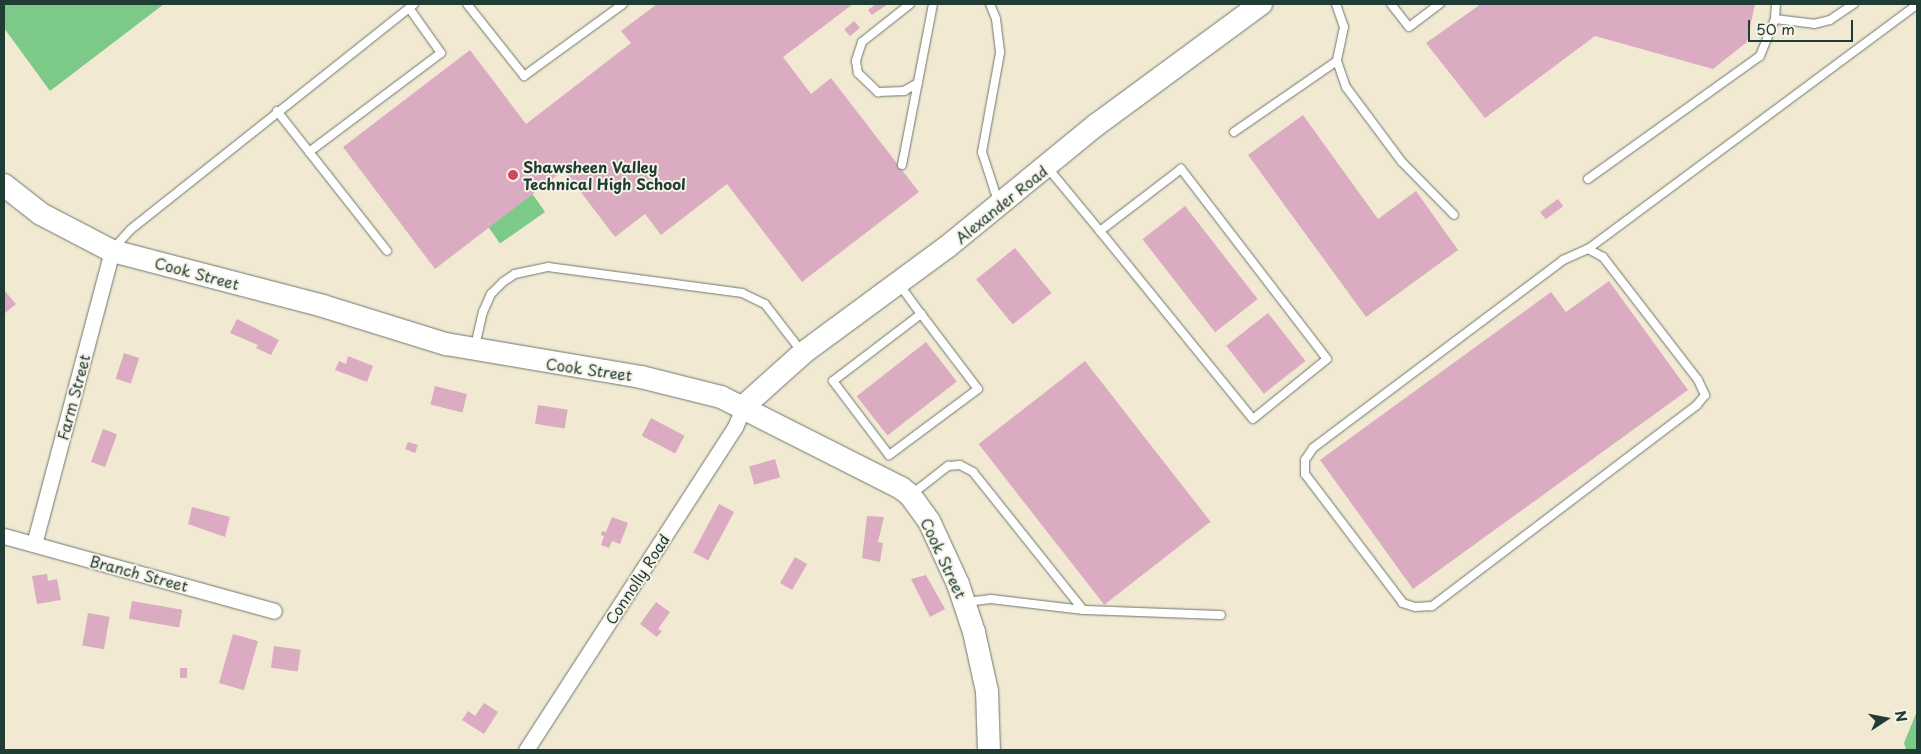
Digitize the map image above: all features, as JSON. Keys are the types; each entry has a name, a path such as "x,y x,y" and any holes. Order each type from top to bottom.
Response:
{"street":[{"name":"Alexander Road","path":"744,406 803,353 898,283 1048,167 1096,125 1261,4"},
{"name":"Cook Street","path":"4,185 41,214 112,251 323,306 474,350 691,387 744,406 800,439 910,495 934,532 964,602 987,691 989,750"},
{"name":"Farm Street","path":"34,544 112,251"},
{"name":"Connolly Road","path":"526,750 735,427 744,406"},
{"name":"Branch Street","path":"4,536 274,611"}],"lane":[{"path":"466,4 524,76 623,4"},
{"path":"910,4 862,42 856,61 858,72 878,92 904,92 918,83"},
{"path":"902,165 933,4"},
{"path":"990,4 996,20 1000,53 982,152 999,205"},
{"path":"1336,4 1344,27 1337,61 1346,87 1402,162 1454,215"},
{"path":"1391,4 1409,27 1440,4"},
{"path":"1588,179 1760,56 1775,19 1776,4"},
{"path":"1775,19 1814,24 1830,20 1854,4"},
{"path":"1588,248 1604,257 1698,380 1705,395 1697,405 1432,606 1415,607 1403,603 1305,474 1306,460 1313,448 1563,260 1588,248 1917,5"},
{"path":"112,251 130,230 277,111 412,6 442,53 309,152"},
{"path":"1234,132 1337,61"},
{"path":"277,111 387,251"},
{"path":"1048,167 1100,232 1253,419 1327,360 1181,169 1100,232"},
{"path":"474,350 492,294 515,274 548,267 726,289 748,295 765,304 803,353"},
{"path":"898,283 978,389 889,455 834,382 921,314"},
{"path":"910,495 948,466 960,465 973,472 1083,610"},
{"path":"964,602 991,599 1083,610 1221,615"}],"green space":[{"path":"4,4 164,4 50,91 4,28"},
{"path":"529,189 545,212 500,243 484,221"},
{"path":"1917,711 1917,750 1906,750 1904,743"}],"building":[{"path":"657,4 853,4 783,57 811,94 831,78 919,192 802,282 727,184 661,235 645,214 615,237 564,170 435,269 343,147 470,50 526,124 631,43 621,31"},
{"path":"876,4 888,4 872,15 868,10"},
{"path":"1481,4 1755,4 1747,42 1713,69 1595,36 1485,118 1426,43"},
{"path":"854,21 860,28 850,36 844,30"},
{"path":"1303,115 1378,219 1416,191 1458,250 1366,317 1248,155"},
{"path":"1558,199 1563,206 1545,219 1540,212"},
{"path":"1185,206 1258,299 1215,332 1142,239"},
{"path":"1015,248 1052,293 1013,325 976,279"},
{"path":"1609,281 1688,390 1413,589 1320,460 1551,292 1566,312"},
{"path":"4,290 16,304 4,314"},
{"path":"1268,313 1306,361 1264,394 1226,346"},
{"path":"237,319 279,340 271,355 256,348 258,345 230,333"},
{"path":"926,342 957,381 887,436 857,396"},
{"path":"124,353 139,358 131,384 116,379"},
{"path":"348,356 373,366 367,382 335,370 339,361 346,364"},
{"path":"1085,361 1211,522 1104,605 979,444"},
{"path":"435,386 467,394 462,412 430,404"},
{"path":"538,405 568,410 565,428 535,424"},
{"path":"651,418 685,436 675,453 642,436"},
{"path":"103,429 117,434 105,467 91,462"},
{"path":"408,442 418,445 415,453 405,449"},
{"path":"775,459 780,477 754,485 749,466"},
{"path":"719,504 734,512 708,561 693,553"},
{"path":"192,507 230,517 225,537 188,524"},
{"path":"867,516 884,517 878,542 883,543 880,562 862,558"},
{"path":"612,517 628,523 620,544 612,541 609,548 601,545 604,536 601,535 602,531 606,532"},
{"path":"795,557 807,564 792,590 780,583"},
{"path":"47,574 48,581 57,579 61,600 37,604 32,576"},
{"path":"926,575 945,609 930,617 911,579"},
{"path":"132,601 182,610 179,628 129,619"},
{"path":"656,602 670,612 658,629 662,631 657,637 640,624"},
{"path":"88,613 110,617 104,649 82,645"},
{"path":"233,634 258,641 244,690 219,683"},
{"path":"274,646 301,650 298,672 271,668"},
{"path":"180,668 187,668 187,678 180,678"},
{"path":"484,703 498,712 484,734 462,720 468,711 475,716"}],"place":[{"name":"Shawsheen Valley Technical High School","path":"513,175"}]}
